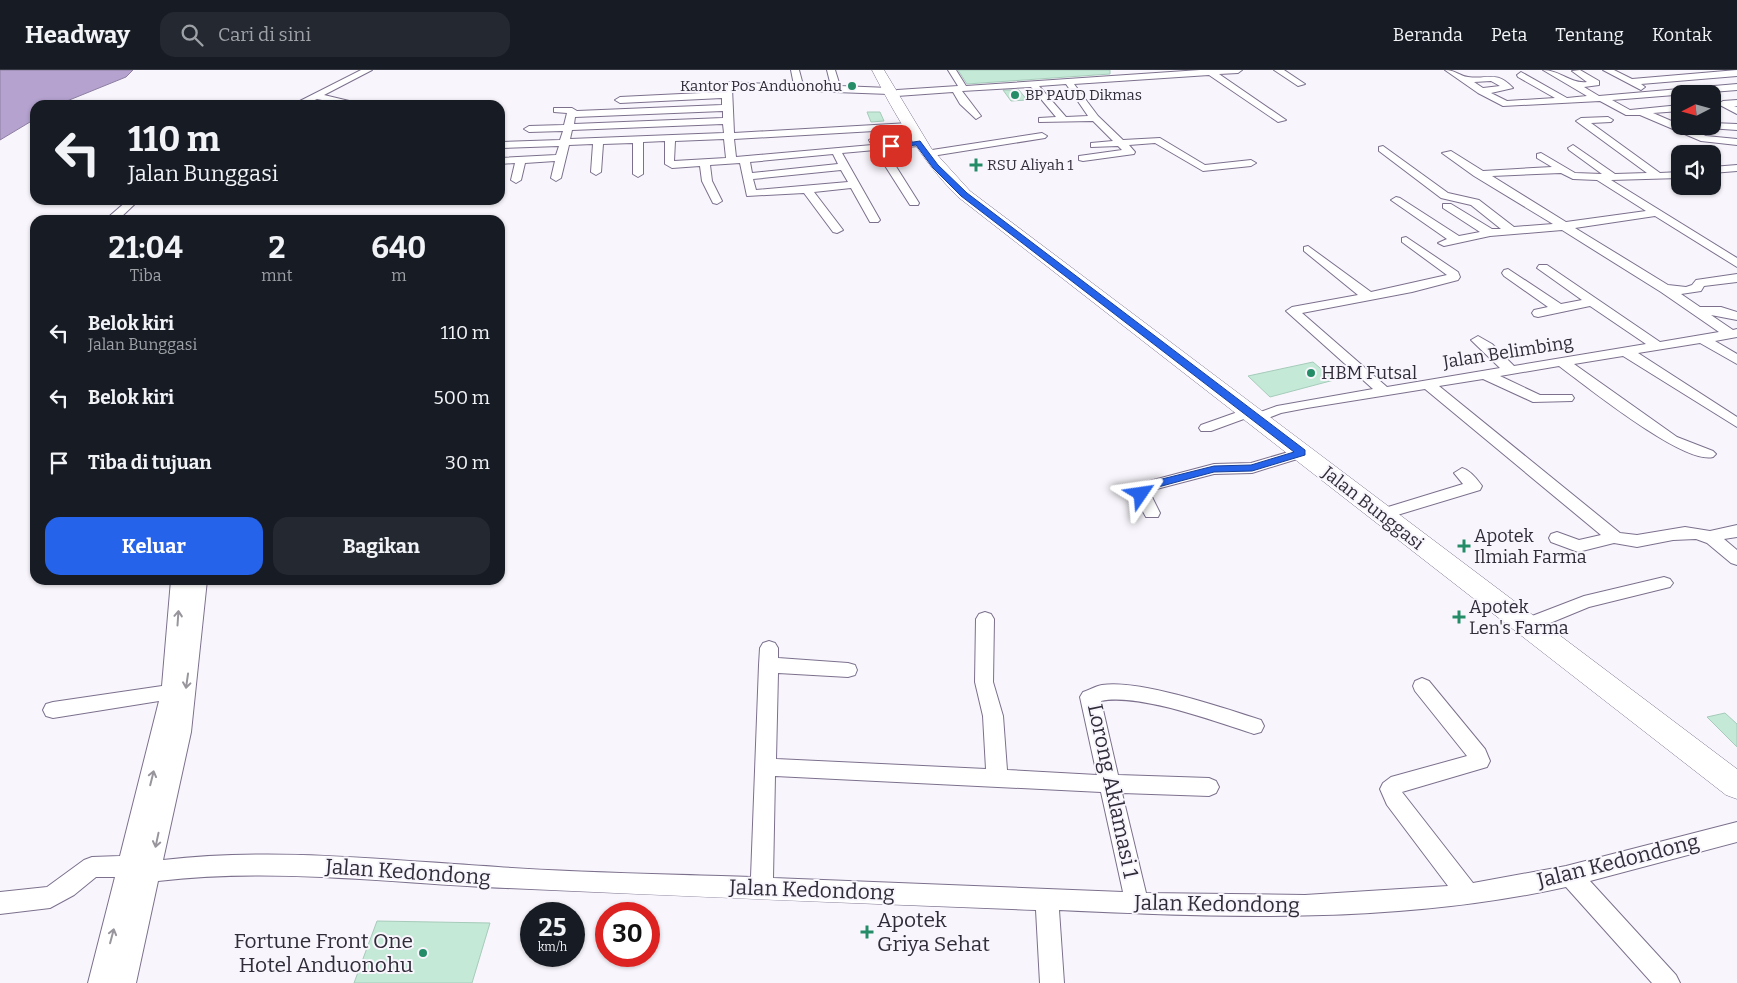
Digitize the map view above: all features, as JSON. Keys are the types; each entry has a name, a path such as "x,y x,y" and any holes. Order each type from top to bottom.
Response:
{"highway":[{"name":"Jalan Bunggasi","path":"878,70 893,92 918,143 936,166 1258,415 1394,511 1488,591 1538,621 1737,768"},
{"name":"Jalan Bunggasi","path":"885,70 893,92"},
{"name":"Jalan Bunggasi","path":"908,120 932,153 973,196"},
{"name":"Jalan Bunggasi","path":"1258,415 1302,453 1488,591 1737,786"}],"street":[{"path":"300,100 358,70"},
{"path":"308,100 368,70"},
{"path":"795,70 799,88"},
{"path":"831,70 836,90"},
{"path":"952,70 963,102 976,116"},
{"path":"1107,70 1115,78"},
{"path":"728,85 893,92 982,88 1238,70"},
{"path":"1278,70 1301,84"},
{"path":"1449,70 1501,103 1512,104 1656,95 1737,87"},
{"path":"1551,72 1578,70 1596,83 1575,86"},
{"path":"1607,70 1671,105"},
{"path":"1643,70 1662,79"},
{"path":"1710,70 1737,82"},
{"path":"1212,72 1280,120"},
{"path":"1551,72 1624,111 1642,112 1671,110"},
{"path":"1631,82 1737,73"},
{"path":"1521,75 1566,101"},
{"path":"731,161 726,95 728,85 732,78 758,79 763,76"},
{"path":"1464,80 1493,78 1509,88 1481,90"},
{"path":"1068,81 1095,118 1130,152 1083,158"},
{"path":"1033,84 1063,120"},
{"path":"982,88 990,98"},
{"path":"1723,89 1737,95"},
{"path":"626,98 692,92 726,95"},
{"path":"316,96 336,100"},
{"path":"659,139 662,96"},
{"path":"1723,104 1737,103"},
{"path":"1723,104 1737,111"},
{"path":"571,114 727,108"},
{"path":"557,110 570,110 571,114"},
{"path":"1642,112 1704,139 1737,142"},
{"path":"556,178 571,114"},
{"path":"1042,120 1095,118"},
{"path":"505,146 729,136 767,146 802,143 908,120"},
{"path":"1608,120 1581,121 1658,176"},
{"path":"1721,120 1736,127"},
{"path":"529,129 728,122"},
{"path":"1721,126 1736,127"},
{"path":"868,129 914,203"},
{"path":"998,129 1008,141"},
{"path":"932,153 1042,136"},
{"path":"670,138 670,165 744,160 767,146 802,143 836,151 918,143"},
{"path":"638,140 638,174"},
{"path":"1094,145 1159,140 1204,168 1251,163"},
{"path":"596,172 598,141"},
{"path":"1572,148 1612,176"},
{"path":"1383,149 1445,196 1475,202 1510,230"},
{"path":"836,151 874,220"},
{"path":"1447,153 1478,174 1517,195 1734,333"},
{"path":"1394,157 1410,156"},
{"path":"1541,156 1562,170 1577,177 1671,175"},
{"path":"505,161 560,158"},
{"path":"516,180 521,160"},
{"path":"744,160 752,197 855,184"},
{"path":"705,164 707,181 717,201"},
{"path":"747,177 845,166"},
{"path":"1721,168 1737,168"},
{"path":"1478,174 1562,170"},
{"path":"1599,177 1737,263"},
{"path":"808,189 811,196 837,230"},
{"path":"1396,200 1458,241"},
{"path":"117,215 128,205"},
{"path":"128,215 138,205"},
{"path":"1447,206 1490,233"},
{"path":"1444,243 1510,230 1565,226 1656,213"},
{"path":"1384,390 1292,311 1454,277 1452,272 1406,240"},
{"path":"1308,249 1368,296"},
{"path":"1543,268 1656,346"},
{"path":"1508,273 1559,309"},
{"path":"1665,289 1686,291 1697,288 1700,283 1737,278"},
{"path":"1529,288 1563,283"},
{"path":"1538,313 1591,302"},
{"path":"1698,311 1721,311 1737,316"},
{"name":"Jalan Belimbing","path":"1206,428 1277,410 1384,390 1512,371 1734,333"},
{"path":"1704,339 1737,360"},
{"path":"1478,340 1490,347 1499,362 1512,371"},
{"path":"1625,351 1737,423"},
{"path":"1562,362 1672,440 1708,454"},
{"path":"1486,375 1538,399 1568,398"},
{"path":"1428,384 1614,537 1628,543 1687,533 1709,537 1737,531"},
{"path":"1152,513 1140,490 1148,485 1214,469 1252,468 1302,453"},
{"path":"1394,511 1474,486 1462,473"},
{"path":"1557,538 1578,546 1614,537"},
{"path":"1709,537 1737,559"},
{"path":"1538,621 1561,609 1599,597 1664,583"},
{"path":"171,734 171,692 180,585"},
{"path":"124,983 140,869 171,734 197,585"},
{"path":"985,619 984,682 995,728 998,778"},
{"path":"762,888 767,767 768,657 848,670"},
{"path":"1422,686 1478,755 1480,761 1398,783 1390,789 1394,799 1468,895"},
{"path":"52,710 171,692"},
{"name":"Lorong Aklamasi 1","path":"1137,903 1090,701 1094,694 1104,692 1162,699 1254,726"},
{"path":"767,767 1109,784 1209,787"},
{"name":"Jalan Kedondong","path":"0,903 50,897 66,888 92,867 140,869 209,864 310,866 537,880 1137,903 1324,905 1384,903 1468,895 1570,875 1737,832"},
{"path":"100,983 140,869"},
{"path":"1570,875 1668,983"},
{"path":"1047,900 1052,983"}],"shaded area":[{"path":"0,70 133,70 126,77 69,100 30,100 30,122 0,140"}],"building":[{"path":"958,70 1110,70 1110,74 967,84"},
{"name":"BP PAUD Dikmas","path":"1003,90 1019,90 1027,100 1011,101"},
{"path":"867,112 880,112 884,121 871,122"},
{"path":"1313,362 1334,380 1270,397 1248,376"},
{"path":"1725,713 1737,724 1737,747 1707,717"},
{"name":"Fortune Front One Hotel Anduonohu","path":"377,921 490,923 472,983 354,983"}],"place":[{"name":"Kantor Pos Anduonohu","path":"852,86"},
{"name":"BP PAUD Dikmas","path":"1015,95"},
{"name":"RSU Aliyah 1","path":"976,165"},
{"name":"HBM Futsal","path":"1311,373"},
{"name":"Apotek Ilmiah Farma","path":"1464,546"},
{"name":"Apotek Len's Farma","path":"1459,617"},
{"name":"Apotek Griya Sehat","path":"867,932"},
{"name":"Fortune Front One Hotel Anduonohu","path":"423,953"}],"route":[{"path":"891,146 918,143 936,166 964,194 1302,453 1252,468 1214,469 1148,485 1140,490 1141,494"}]}
